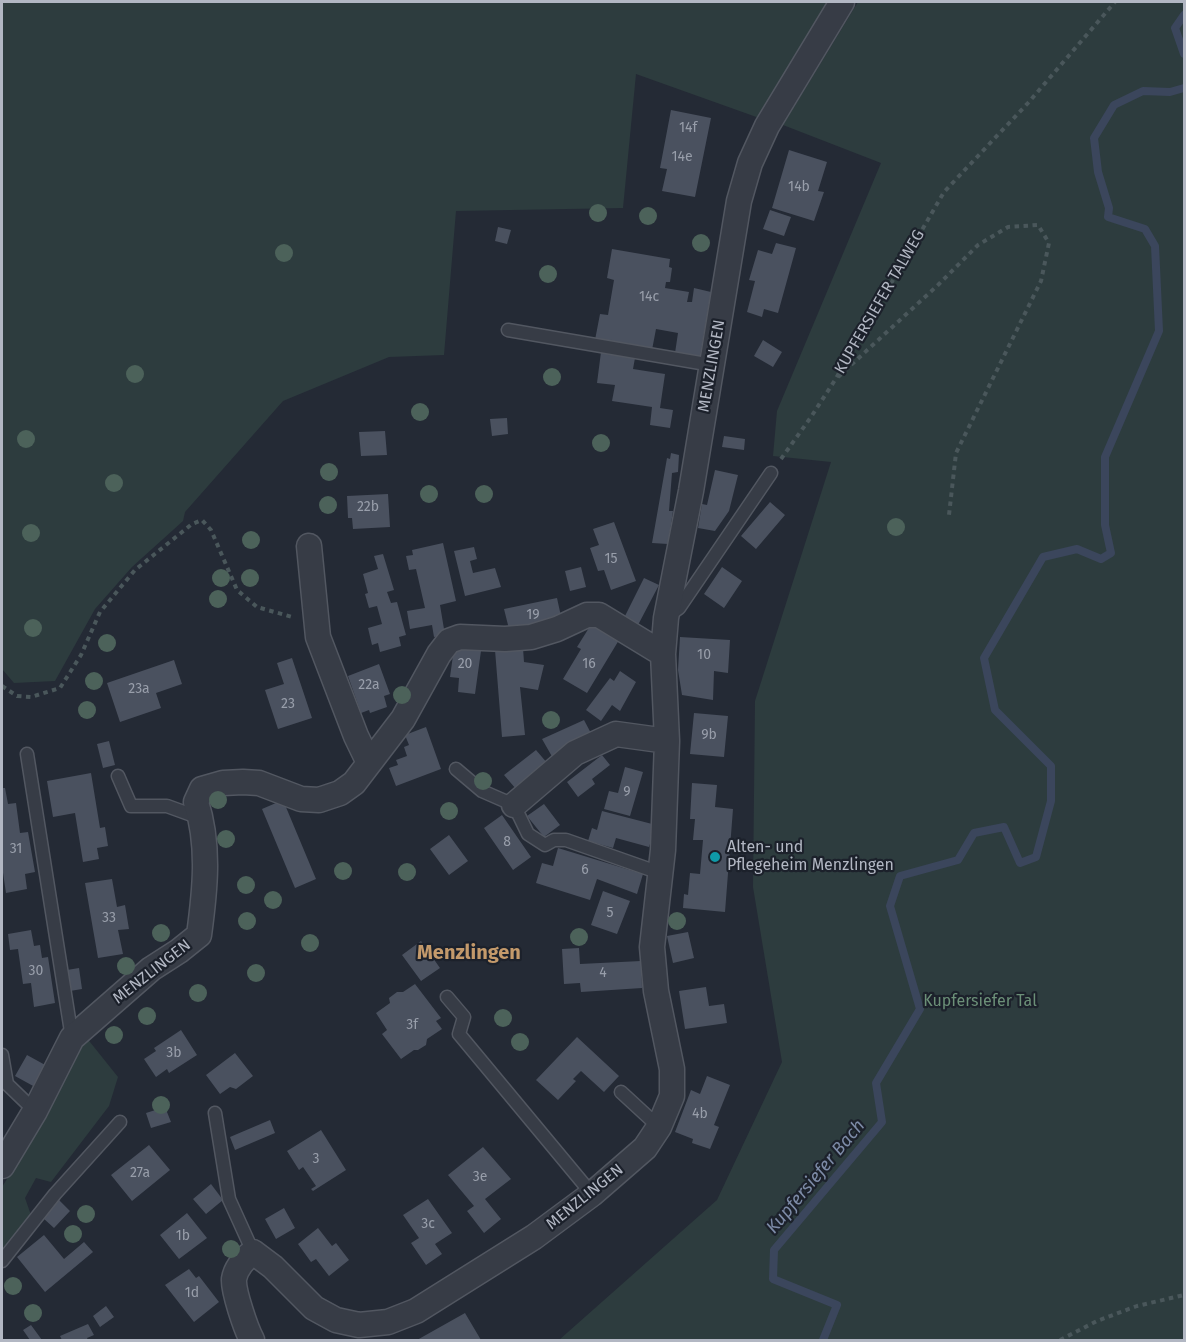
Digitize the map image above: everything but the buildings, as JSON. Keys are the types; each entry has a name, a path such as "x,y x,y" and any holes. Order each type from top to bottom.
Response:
{"street":[{"name":"MENZLINGEN","path":"254,1252 273,1267 314,1308 336,1320 359,1325 388,1322 416,1311 534,1237 592,1194 645,1148 659,1127 672,1096 672,1069 656,991 652,947 660,873 667,741 663,654 666,618 691,491 740,201 750,163 766,126 842,2"},
{"path":"309,546 318,637 356,736 369,763"},
{"name":"MENZLINGEN","path":"2,1166 35,1111 72,1038 150,969 199,935 205,886 201,819 196,802 202,789 223,783 251,783 274,788 301,799 319,800 340,793 354,783 403,719 439,654 449,641 460,637 505,639 531,637 557,629 587,615 599,615 663,654"},
{"path":"514,805 575,753 616,734 667,741"},
{"path":"252,1341 245,1327 234,1280 242,1261 254,1252"}],"lane":[{"path":"508,330 712,365"},
{"path":"666,618 679,608 771,473"},
{"path":"27,754 72,1038"},
{"path":"456,769 482,792 514,805 528,834 544,845 554,840 566,840 660,873"},
{"path":"118,776 131,806 167,806 201,819"},
{"path":"447,996 464,1017 459,1034 592,1194"},
{"path":"2,1055 7,1084 35,1111"},
{"path":"621,1092 659,1127"},
{"path":"215,1113 229,1199 254,1252"},
{"path":"2,1261 55,1194 120,1122"}],"path":[{"name":"KUPFERSIEFER TALWEG","path":"771,473 835,380 944,192 1028,103 1115,2"},
{"path":"835,380 978,245 1008,227 1038,225 1050,243 1041,281 956,453 949,515"},
{"path":"2,686 17,696 31,697 60,688 81,655 100,612 135,570 192,524 202,520 212,530 237,590 257,607 315,624"},
{"path":"1060,1341 1117,1313 1185,1295"}],"green space":[{"path":"2,2 830,2 762,119 636,74 623,208 456,211 444,355 389,357 283,401 185,512 183,521 132,567 95,609 55,681 14,683 2,669"},
{"name":"Kupfersiefer Tal","path":"858,2 1184,2 1184,1340 559,1340 717,1200 782,1062 753,887 755,701 831,462 773,456 777,411 881,163 783,125"},
{"path":"86,1037 118,1077 109,1106 51,1182 36,1178 25,1198 31,1215 2,1251 2,1187 25,1150 41,1116"}],"waterway":[{"name":"Kupfersiefer Bach","path":"1184,15 1175,28 1184,54"},
{"name":"Kupfersiefer Bach","path":"823,1340 837,1305 773,1279 774,1250 882,1122 876,1083 920,1009 890,906 900,876 958,860 974,833 1004,827 1020,863 1036,857 1051,801 1051,766 995,710 984,658 1043,557 1077,549 1101,559 1111,553 1105,525 1105,457 1159,331 1155,246 1145,229 1108,217 1109,208 1098,172 1094,138 1114,105 1143,91 1170,92 1184,88"}],"place":[{"name":"Alten- und Pflegeheim Menzlingen","path":"715,857"}],"district":[{"name":"Menzlingen","path":"469,953"}]}
